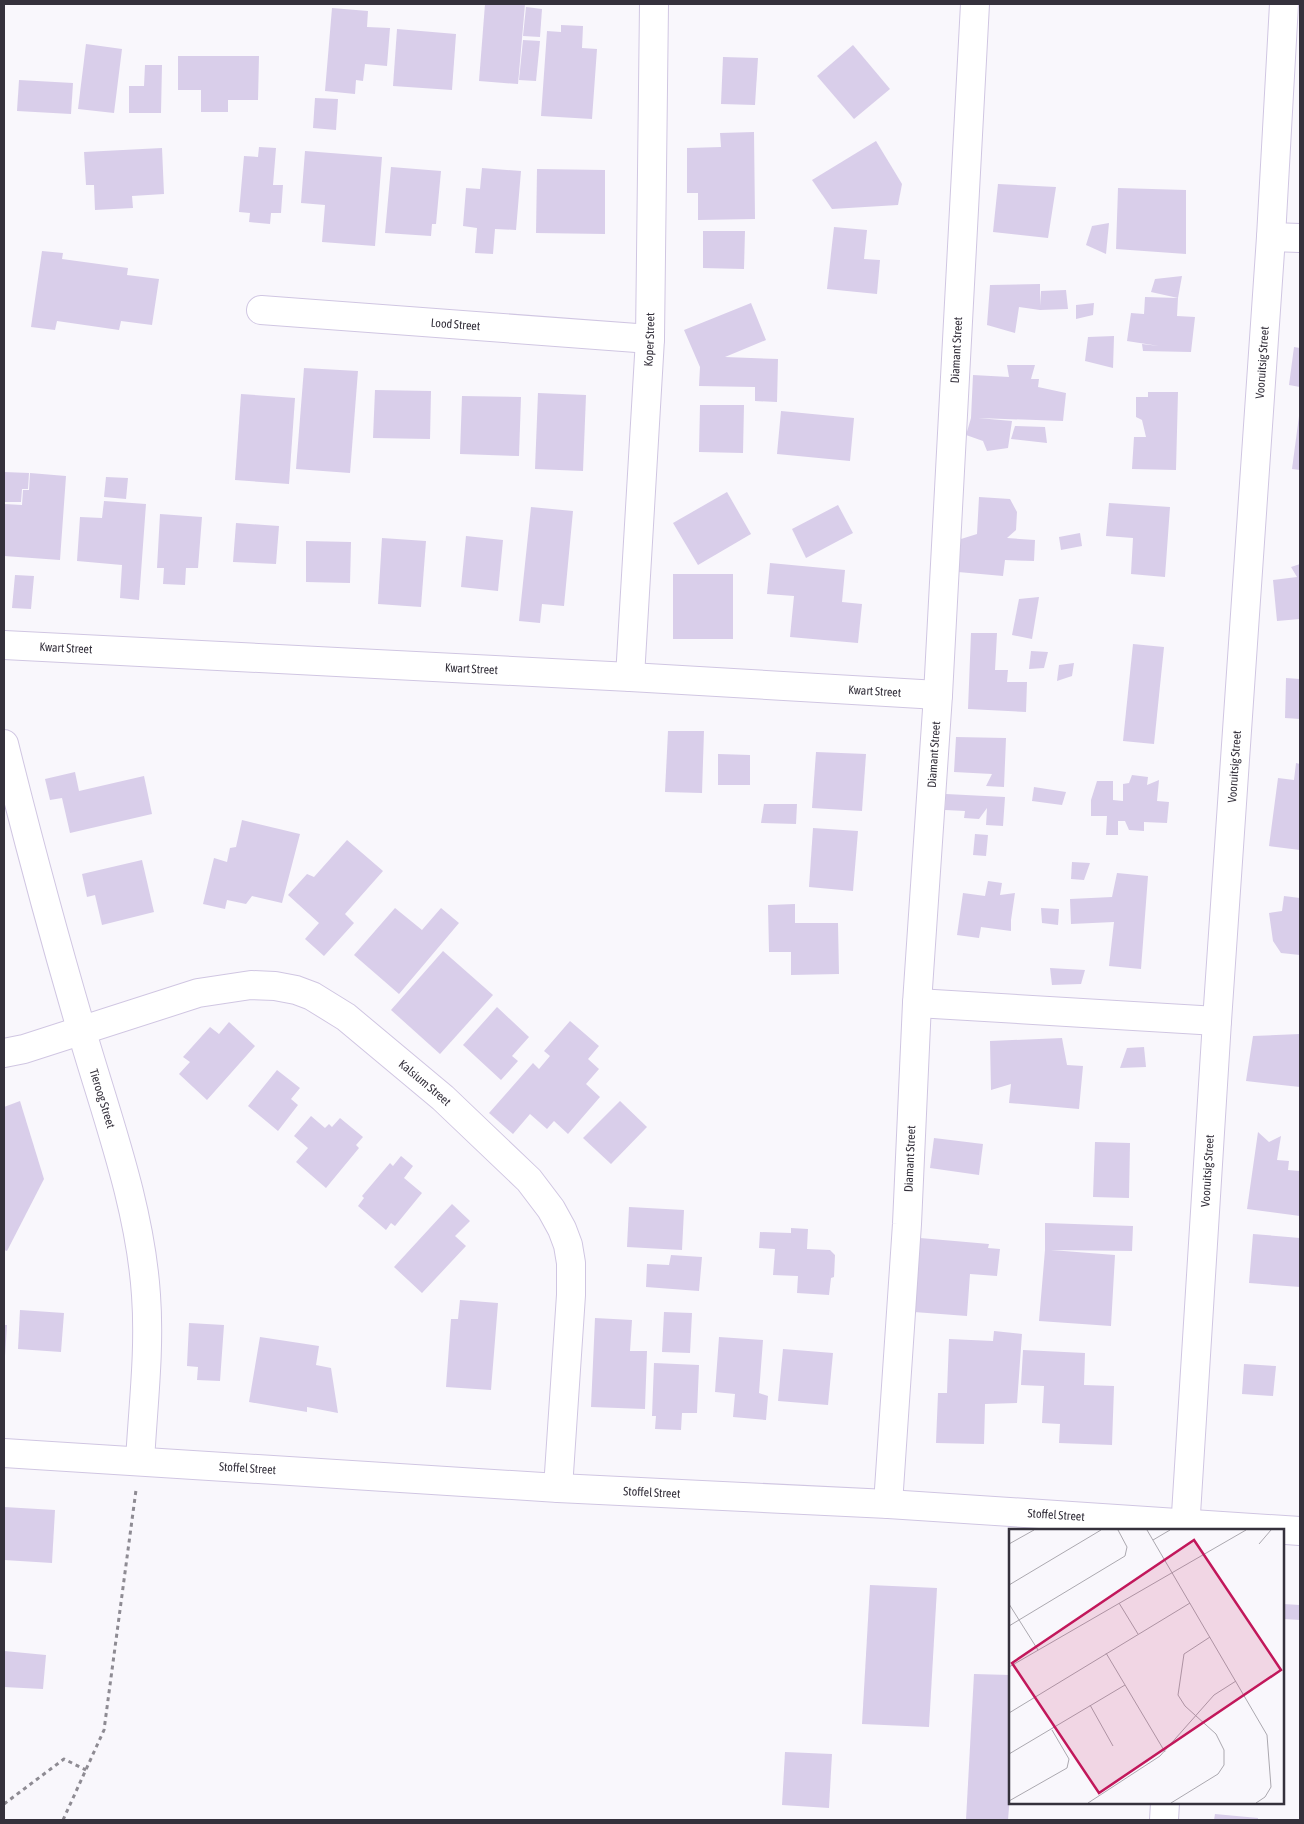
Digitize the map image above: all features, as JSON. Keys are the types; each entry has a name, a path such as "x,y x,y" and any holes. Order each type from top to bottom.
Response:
{"street":[{"name":"Koper Street","path":"630,677 650,339 654,4"},
{"name":"Diamant Street","path":"888,1504 907,1224 917,1003 938,695 975,4"},
{"name":"Vooruitsig Street","path":"1185,1527 1217,1021 1271,237 1284,4"},
{"path":"1271,237 1300,238"},
{"name":"Lood Street","path":"261,310 650,339"},
{"name":"Kwart Street","path":"4,644 938,695"},
{"name":"Tieroog Street","path":"4,744 82,1030 125,1175 141,1250 148,1325 140,1461"},
{"name":"Kalsium Street","path":"4,1053 24,1049 198,993 251,985 275,986 296,990 312,996 346,1017 443,1098 529,1180 551,1209 562,1229 568,1245 571,1264 571,1295 558,1488"},
{"path":"917,1003 1217,1021"},
{"name":"Stoffel Street","path":"4,1453 558,1488 888,1504 1185,1527 1242,1529"},
{"name":"Stoffel Street","path":"1284,1530 1300,1531"},
{"path":"1164,1820 1165,1804"}],"path":[{"path":"63,1820 104,1730 140,1461"},
{"path":"4,1804 64,1759 86,1770"}],"building":[{"path":"485,4 525,4 518,84 479,81"},
{"path":"526,7 542,9 540,37 523,36"},
{"path":"332,8 368,11 367,27 390,28 387,66 365,64 363,81 356,80 355,94 325,91"},
{"path":"561,25 583,26 582,48 597,49 592,119 541,116 547,31 561,32"},
{"path":"397,29 456,34 452,90 393,86"},
{"path":"523,40 540,41 536,81 519,80"},
{"path":"86,44 122,49 114,113 78,109"},
{"path":"853,45 890,89 854,119 817,76"},
{"path":"178,56 259,56 258,100 228,100 228,112 201,112 201,90 178,90"},
{"path":"723,57 758,58 755,105 721,104"},
{"path":"145,65 162,65 161,113 129,113 129,86 144,86"},
{"path":"19,80 73,83 71,114 17,111"},
{"path":"315,98 338,99 336,130 313,128"},
{"path":"754,132 755,219 698,220 698,193 687,193 687,148 721,147 720,133"},
{"path":"876,141 902,184 898,205 832,209 812,180"},
{"path":"259,147 276,148 273,185 283,185 281,213 271,213 270,224 249,222 250,213 239,212 244,156 258,157"},
{"path":"162,148 164,194 132,196 133,208 95,210 94,185 86,185 84,152"},
{"path":"305,151 382,157 375,246 322,242 325,205 301,203"},
{"path":"391,167 441,171 436,224 432,224 431,236 385,233"},
{"path":"482,168 521,171 516,230 495,229 493,254 475,253 477,228 463,226 466,188 480,189"},
{"path":"537,169 605,170 605,234 536,233"},
{"path":"998,184 1056,187 1048,238 993,232"},
{"path":"1118,188 1186,190 1186,254 1116,249"},
{"path":"1109,223 1106,254 1086,245 1092,226"},
{"path":"834,227 867,230 864,259 880,260 877,294 827,289"},
{"path":"703,231 745,231 744,269 703,268"},
{"path":"42,251 63,253 62,259 128,268 127,275 159,279 152,325 121,321 119,330 57,321 55,330 31,327"},
{"path":"1182,276 1178,298 1151,292 1155,279"},
{"path":"1040,284 1040,306 1041,291 1066,290 1068,309 1040,310 1019,307 1015,333 987,325 990,285"},
{"path":"1145,297 1178,298 1177,316 1195,317 1191,352 1143,351 1142,344 1159,346 1127,341 1131,313 1144,314"},
{"path":"751,303 766,340 725,357 778,359 777,402 755,401 755,387 699,386 700,367 684,330"},
{"path":"1094,303 1093,315 1076,319 1076,305"},
{"path":"1114,336 1113,368 1085,361 1088,337"},
{"path":"1294,347 1300,348 1300,387 1289,385"},
{"path":"1007,365 1035,365 1031,379 1039,379 1038,387 1066,393 1063,421 978,418 1012,421 1008,448 987,451 983,441 966,435 971,418 973,375 1009,377"},
{"path":"304,368 358,371 350,473 296,469"},
{"path":"375,390 431,391 430,439 373,438"},
{"path":"1148,392 1178,392 1176,470 1132,469 1134,437 1146,437 1142,420 1136,417 1136,397 1148,397"},
{"path":"538,393 586,395 583,471 535,469"},
{"path":"241,394 295,398 289,484 235,480"},
{"path":"462,396 521,397 519,456 460,454"},
{"path":"700,405 744,405 743,453 699,452"},
{"path":"781,411 854,418 850,461 777,454"},
{"path":"1300,416 1300,470 1292,469"},
{"path":"1015,426 1045,427 1047,443 1011,439"},
{"path":"4,472 29,473 28,489 22,489 21,502 4,502"},
{"path":"30,473 66,476 60,560 4,556 4,504 22,505 23,490 29,490"},
{"path":"106,477 128,478 126,499 104,497"},
{"path":"727,492 751,534 698,565 673,523"},
{"path":"979,497 1010,499 1017,512 1016,530 1007,538 1035,540 1034,561 1005,560 1003,576 958,572 961,539 977,534"},
{"path":"104,501 146,504 139,600 120,598 122,565 77,561 80,517 102,518"},
{"path":"1109,503 1170,507 1165,577 1131,574 1133,538 1106,536"},
{"path":"838,505 853,533 806,558 792,529"},
{"path":"531,507 573,511 564,606 542,604 540,623 519,621"},
{"path":"160,514 202,517 198,568 186,568 185,585 163,584 164,568 157,568"},
{"path":"236,523 279,526 276,564 233,562"},
{"path":"1080,533 1082,546 1061,550 1059,537"},
{"path":"466,536 503,540 498,591 461,587"},
{"path":"382,538 426,541 421,607 378,604"},
{"path":"306,541 351,542 350,583 306,582"},
{"path":"770,563 845,570 842,602 862,604 858,643 790,637 794,596 767,594"},
{"path":"1300,564 1300,619 1277,621 1273,580 1297,577 1291,567"},
{"path":"673,574 733,574 733,639 673,639"},
{"path":"15,575 34,576 31,609 12,608"},
{"path":"1039,597 1032,639 1012,635 1019,599"},
{"path":"971,633 997,633 995,670 1008,670 1007,682 1027,682 1026,712 968,709"},
{"path":"1133,644 1164,647 1154,744 1123,741"},
{"path":"1031,651 1048,652 1044,668 1029,669"},
{"path":"1074,663 1072,676 1057,681 1059,665"},
{"path":"1286,678 1300,679 1300,719 1285,718"},
{"path":"668,731 704,731 702,793 665,792"},
{"path":"956,737 1006,738 1004,787 986,786 992,774 954,772"},
{"path":"816,752 866,754 862,811 812,808"},
{"path":"718,754 750,755 750,785 718,785"},
{"path":"1296,763 1300,764 1300,850 1269,846 1278,778 1294,780"},
{"path":"75,772 79,791 144,776 152,814 70,833 62,798 50,800 45,779"},
{"path":"1132,775 1148,777 1147,785 1159,780 1157,801 1169,802 1167,823 1144,822 1144,831 1129,830 1125,821 1118,821 1118,835 1106,835 1107,816 1091,816 1091,800 1097,781 1113,781 1113,800 1123,801 1123,784 1129,783"},
{"path":"1034,787 1066,792 1062,805 1032,801"},
{"path":"946,794 1005,797 1003,826 986,825 987,808 979,819 964,818 965,811 945,810"},
{"path":"764,804 797,804 796,824 761,823"},
{"path":"242,820 300,834 282,903 252,896 246,904 227,900 225,909 203,904 214,858 227,862 230,848 236,847"},
{"path":"813,828 858,831 853,891 809,887"},
{"path":"975,834 988,835 986,856 973,855"},
{"path":"347,840 383,871 345,914 354,923 324,956 305,939 319,923 288,895 307,874 314,877"},
{"path":"142,860 154,912 102,925 95,895 87,897 82,874"},
{"path":"1072,862 1090,863 1084,880 1071,879"},
{"path":"1117,873 1148,876 1141,969 1109,966 1114,922 1071,924 1070,899 1112,897"},
{"path":"988,881 1002,883 1000,895 1015,893 1011,931 981,927 979,938 957,935 963,893 985,896"},
{"path":"1284,896 1300,898 1300,955 1281,953 1273,941 1269,913 1282,911"},
{"path":"795,904 795,923 838,923 839,974 791,975 791,952 769,952 768,905"},
{"path":"395,908 422,930 441,908 459,923 399,994 354,955"},
{"path":"1041,908 1059,909 1058,925 1042,923"},
{"path":"443,951 493,995 440,1054 391,1010"},
{"path":"1050,968 1085,970 1081,984 1052,985"},
{"path":"497,1007 529,1037 512,1056 518,1061 501,1080 463,1045"},
{"path":"570,1021 599,1046 588,1059 599,1069 586,1084 600,1097 568,1134 554,1121 547,1129 530,1114 513,1134 489,1113 533,1063 539,1069 550,1056 544,1051"},
{"path":"229,1022 255,1046 207,1100 179,1074 190,1062 183,1057 210,1027 219,1034"},
{"path":"1300,1034 1300,1087 1246,1081 1253,1036"},
{"path":"1062,1038 1067,1065 1083,1066 1079,1109 1009,1103 1011,1084 991,1090 990,1041"},
{"path":"1144,1047 1146,1067 1120,1068 1127,1048"},
{"path":"277,1070 300,1088 291,1099 298,1105 278,1131 248,1106"},
{"path":"20,1101 44,1179 7,1251 4,1250 4,1107"},
{"path":"620,1101 647,1127 611,1164 583,1138"},
{"path":"311,1116 325,1128 329,1124 332,1127 340,1118 363,1137 356,1145 359,1148 326,1188 296,1162 308,1148 294,1136"},
{"path":"1258,1132 1269,1142 1281,1136 1277,1160 1289,1161 1288,1170 1300,1171 1300,1216 1247,1209"},
{"path":"934,1138 983,1144 979,1175 930,1168"},
{"path":"1095,1142 1130,1143 1129,1198 1093,1197"},
{"path":"401,1156 413,1166 404,1178 422,1193 395,1226 391,1223 386,1230 358,1206 364,1198 362,1196 390,1163 393,1166"},
{"path":"452,1204 470,1221 455,1236 466,1246 422,1293 394,1267"},
{"path":"629,1207 684,1210 682,1250 627,1247"},
{"path":"1045,1223 1133,1226 1132,1251 1051,1250 1115,1255 1111,1326 1039,1321 1045,1250"},
{"path":"791,1228 808,1229 807,1249 830,1250 835,1255 834,1277 831,1278 829,1295 797,1293 798,1276 773,1275 775,1249 759,1248 760,1232 791,1233"},
{"path":"1253,1234 1300,1238 1300,1287 1249,1283"},
{"path":"920,1238 989,1244 988,1248 1000,1249 997,1276 970,1274 967,1316 914,1312"},
{"path":"671,1255 702,1257 699,1291 646,1287 647,1264 669,1265"},
{"path":"460,1300 498,1303 491,1390 446,1387 451,1319 458,1319"},
{"path":"20,1310 64,1313 61,1352 18,1349"},
{"path":"664,1312 692,1313 690,1353 662,1352"},
{"path":"595,1318 632,1320 630,1351 647,1351 645,1409 591,1407"},
{"path":"189,1323 224,1325 220,1381 197,1380 198,1367 187,1366"},
{"path":"4,1325 7,1325 5,1356 4,1356"},
{"path":"994,1331 1022,1334 1017,1403 985,1404 984,1444 936,1443 938,1393 947,1393 949,1339 993,1341"},
{"path":"260,1337 319,1346 316,1365 331,1368 338,1413 307,1407 307,1412 249,1402"},
{"path":"719,1337 763,1340 759,1393 768,1396 766,1420 733,1417 735,1394 715,1392"},
{"path":"783,1349 833,1353 828,1405 778,1401"},
{"path":"1023,1350 1085,1353 1084,1385 1114,1386 1112,1445 1059,1443 1060,1424 1042,1423 1044,1386 1021,1385"},
{"path":"654,1363 699,1365 697,1413 682,1413 681,1430 655,1429 656,1416 652,1416"},
{"path":"1244,1364 1276,1366 1273,1396 1242,1394"},
{"path":"4,1507 55,1510 52,1563 4,1560"},
{"path":"870,1585 937,1588 929,1727 862,1724"},
{"path":"1284,1604 1300,1605 1300,1620 1284,1619"},
{"path":"4,1651 46,1655 43,1689 4,1687"},
{"path":"974,1674 1009,1675 1008,1820 966,1820"},
{"path":"785,1752 832,1754 829,1808 782,1805"},
{"path":"1215,1814 1258,1818 1258,1820 1214,1820"}]}
